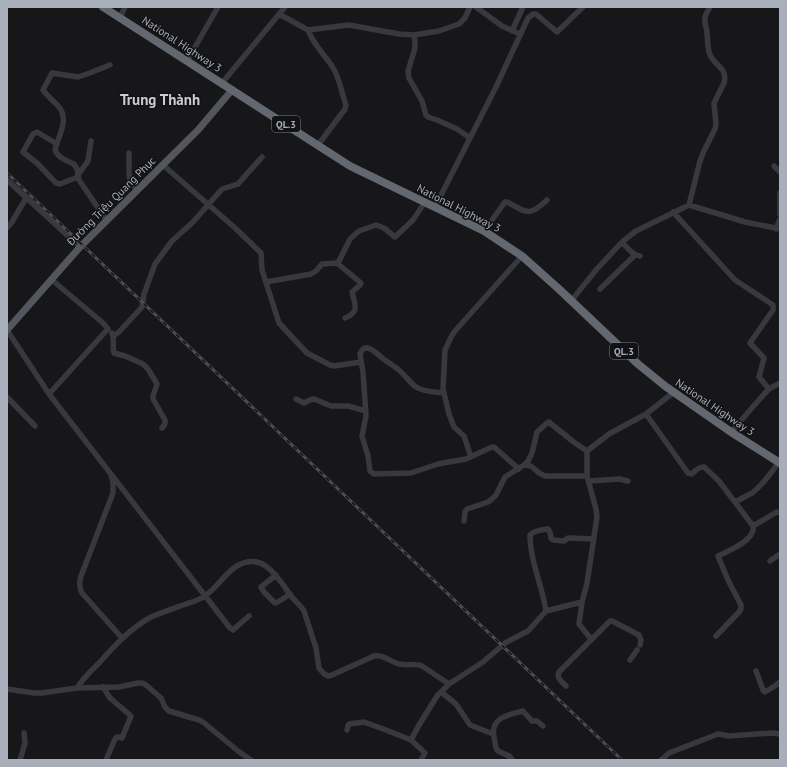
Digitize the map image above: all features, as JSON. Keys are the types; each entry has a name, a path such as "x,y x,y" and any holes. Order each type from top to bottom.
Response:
{"highway":[{"name":"National Highway 3","path":"104,7 350,166 484,231 522,256 638,364 674,392 731,432 779,463"}],"main road":[{"name":"Đường Triệu Quang Phục","path":"8,327 52,280 80,247 198,130 232,90"}],"street":[{"path":"120,18 125,7"},
{"path":"187,61 218,7"},
{"path":"222,83 285,7"},
{"path":"308,30 349,25 399,34 414,35 439,31 459,24 465,18 470,7"},
{"path":"476,7 502,26 520,34"},
{"path":"512,31 523,7"},
{"path":"435,207 496,86 528,18 533,14 536,14 557,32 583,7"},
{"path":"688,205 702,153 715,129 714,103 725,80 724,73 710,56 708,49 705,17 710,7"},
{"path":"279,14 308,30 317,47 334,68 346,106 345,110 318,145"},
{"path":"414,35 415,48 408,71 409,78 422,101 426,115 457,129 470,138"},
{"path":"107,221 78,176 77,169 74,164 55,152 64,118 59,107 43,90 50,74 53,73 78,77 110,65"},
{"path":"57,144 37,132 34,134 23,152 38,164 56,183 60,184 78,176 88,161 91,141"},
{"path":"130,153 130,181 137,191"},
{"path":"113,336 118,334 142,306 144,294 155,264 172,241 193,222 222,189 234,186 241,182 262,157"},
{"path":"163,164 261,253 261,266 279,323 307,353 334,366 361,362"},
{"path":"774,166 780,172"},
{"path":"7,180 80,247"},
{"path":"780,192 780,214"},
{"path":"7,228 26,198"},
{"path":"484,231 506,202 528,212 538,208 547,200"},
{"path":"337,263 354,234 376,226 384,228 395,237 413,220 425,202"},
{"path":"571,301 596,270 622,242 636,231 688,205 745,222 778,229 780,219"},
{"path":"673,212 735,280 773,305 774,310 750,343 764,358 759,377 769,389"},
{"path":"600,289 638,255 622,242"},
{"path":"471,457 464,436 454,427 443,389 444,357 447,344 451,337 522,256"},
{"path":"266,282 311,274 322,264 337,263 361,283 352,292 356,306 355,312 351,316 345,318"},
{"path":"52,280 103,323 113,336 114,353 146,366 157,386 153,399 165,420 165,424 162,428"},
{"path":"8,327 49,394 232,629 234,629 249,616"},
{"path":"49,394 108,329"},
{"path":"444,393 417,388 397,369 370,348 364,349 361,352 366,411 366,419 362,436 368,456 370,471 374,474 411,473 438,464 471,457 494,447 522,467 533,468 544,476 619,479 628,481"},
{"path":"731,432 769,389 780,383"},
{"path":"587,451 609,434 646,414 674,392"},
{"path":"7,397 35,426"},
{"path":"296,400 304,403 314,399 331,406 348,406 366,411"},
{"path":"646,414 688,473 692,474 698,468 702,466 704,467 719,481 754,529 750,537 734,548 718,556 726,577 742,608 716,636"},
{"path":"464,521 467,508 488,502 492,499 496,495 505,477 522,467 528,461 532,453 537,432 548,422 587,451"},
{"path":"587,451 588,478 597,513 587,583 582,602 579,624 591,639"},
{"path":"735,502 752,493 761,485 779,463"},
{"path":"110,473 113,482 112,493 79,584 82,593 122,638"},
{"path":"753,526 775,513 780,513"},
{"path":"546,611 533,558 531,533 548,529 553,540 564,541 568,538 594,539"},
{"path":"770,561 780,554"},
{"path":"77,688 83,679 122,638 151,617 206,596 230,571 245,562 262,564 270,569 294,600 302,607 306,615 316,648 319,668 324,674 328,676 332,675 374,656 382,656 400,664 418,664 449,684"},
{"path":"276,575 261,588 275,603 290,594"},
{"path":"411,740 441,692 449,684 483,662 505,643 528,631 546,611 582,602"},
{"path":"566,686 558,678 559,672 608,622 612,621 640,635 639,648 630,660"},
{"path":"756,671 765,692 780,682"},
{"path":"7,689 34,693 77,688 119,687 142,683 161,698 167,710 203,722 251,760"},
{"path":"103,687 110,698 131,716 122,738 117,737 114,739 106,760"},
{"path":"441,692 456,704 470,726 493,734"},
{"path":"512,760 512,757 496,748 493,734 495,726 500,719 504,716 523,711 532,721 537,721 543,726"},
{"path":"347,730 349,724 364,722 411,740 425,753 421,760"},
{"path":"20,760 25,743 24,733"},
{"path":"661,760 669,752 718,734 729,736 773,733 780,734"}],"railway":[{"path":"7,173 622,760"}],"district":[{"name":"Trung Thành","path":"160,100"}]}
